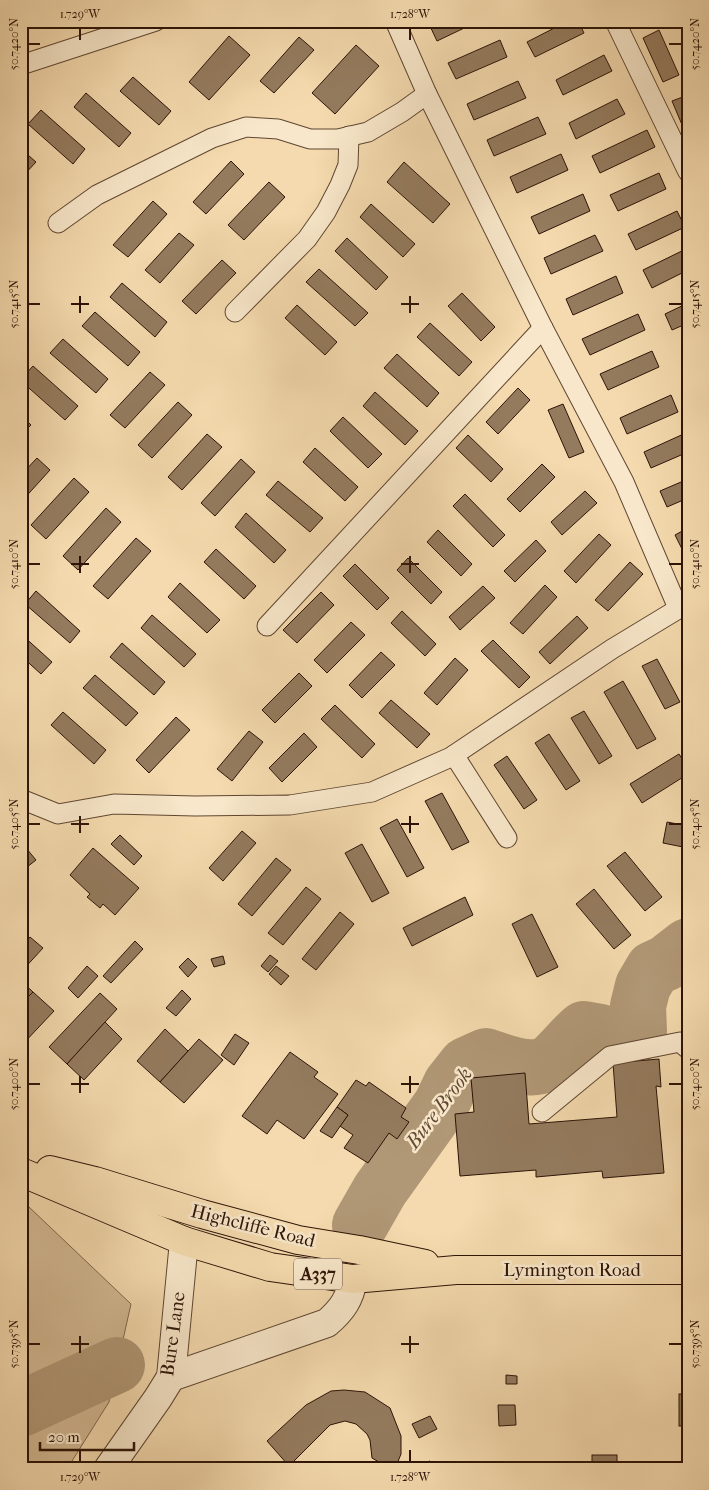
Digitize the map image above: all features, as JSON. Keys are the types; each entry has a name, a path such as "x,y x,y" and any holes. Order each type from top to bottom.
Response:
{"main road":[{"name":"Highcliffe Road","path":"21,1163 95,1180 202,1214 298,1240 359,1250 456,1270"},
{"name":"Highcliffe Road","path":"21,1172 184,1241 270,1267 353,1279 456,1270"},
{"path":"184,1241 202,1214"},
{"path":"353,1279 359,1250"},
{"name":"Lymington Road","path":"456,1270 688,1270"}],"street":[{"name":"Bure Lane","path":"108,1469 171,1377 184,1241"},
{"path":"171,1377 327,1323 341,1311 349,1298 353,1279"}],"lane":[{"path":"21,65 156,21"},
{"path":"21,799 58,814 114,804 195,806 290,805 372,792 454,755 612,649 683,605 624,482 543,328 427,94 395,21"},
{"path":"615,21 686,165"},
{"path":"58,223 97,195 212,138 246,127 278,129 310,139 338,139 368,132 402,112 427,94"},
{"path":"234,312 307,239 326,212 348,164 349,136"},
{"path":"267,626 543,328"},
{"path":"454,755 507,838"},
{"path":"542,1112 610,1056 685,1042"}],"shaded area":[{"path":"21,1203 29,1207 131,1304 109,1402 67,1469 21,1469"}],"building":[{"path":"435,21 479,21 437,41 429,24"},
{"path":"568,21 578,21 584,33 535,57 527,42"},
{"path":"683,21 688,21 688,33"},
{"path":"659,30 679,75 663,82 643,38"},
{"path":"229,36 250,55 209,100 189,82"},
{"path":"299,37 314,50 274,93 260,81"},
{"path":"500,40 507,57 456,79 448,63"},
{"path":"356,45 379,66 335,114 312,93"},
{"path":"604,55 612,71 563,95 556,80"},
{"path":"133,77 171,111 159,125 120,91"},
{"path":"518,81 526,98 474,120 467,104"},
{"path":"86,93 131,133 119,147 74,107"},
{"path":"688,95 688,139 672,101"},
{"path":"617,99 625,114 576,139 569,123"},
{"path":"41,110 85,149 73,164 28,124"},
{"path":"538,117 546,134 494,156 487,140"},
{"path":"647,130 655,147 600,173 592,156"},
{"path":"21,149 36,162 23,176 21,174"},
{"path":"561,154 568,170 517,193 510,177"},
{"path":"231,161 244,174 206,214 193,202"},
{"path":"404,162 450,204 433,223 387,182"},
{"path":"659,173 666,189 618,211 610,195"},
{"path":"269,182 285,197 244,240 228,225"},
{"path":"583,194 590,211 539,234 531,217"},
{"path":"153,201 167,214 128,257 113,245"},
{"path":"371,204 415,244 403,257 360,217"},
{"path":"677,211 685,227 636,250 628,234"},
{"path":"179,233 194,245 160,283 145,270"},
{"path":"595,235 603,251 551,274 544,258"},
{"path":"347,238 388,277 376,290 335,251"},
{"path":"688,248 688,270 652,288 643,270"},
{"path":"222,260 236,273 196,314 182,301"},
{"path":"319,269 368,313 355,326 306,282"},
{"path":"616,276 623,293 573,315 566,299"},
{"path":"122,283 167,322 155,337 110,297"},
{"path":"462,293 495,327 481,341 448,306"},
{"path":"688,303 688,323 672,330 665,314"},
{"path":"297,305 337,342 325,355 285,318"},
{"path":"95,312 140,352 128,366 82,326"},
{"path":"638,314 645,330 590,355 582,339"},
{"path":"430,323 472,362 459,376 417,337"},
{"path":"63,339 108,379 96,393 50,353"},
{"path":"652,351 659,367 608,390 600,374"},
{"path":"397,354 439,393 427,407 384,368"},
{"path":"33,366 78,406 65,420 21,381"},
{"path":"150,372 165,385 125,428 110,415"},
{"path":"518,388 530,400 498,434 486,422"},
{"path":"375,392 418,431 405,445 363,406"},
{"path":"671,395 678,412 627,434 620,418"},
{"path":"178,402 192,415 152,458 138,445"},
{"path":"563,404 584,452 569,458 548,410"},
{"path":"21,415 31,425 21,435"},
{"path":"343,417 382,454 368,468 330,431"},
{"path":"688,432 688,452 651,468 644,452"},
{"path":"207,434 222,447 182,490 168,477"},
{"path":"468,435 503,469 491,482 456,448"},
{"path":"315,448 358,487 345,501 303,462"},
{"path":"37,458 50,470 21,502 21,475"},
{"path":"241,459 255,472 215,516 201,503"},
{"path":"542,464 555,477 520,512 507,499"},
{"path":"74,478 89,492 46,539 31,525"},
{"path":"688,479 688,498 667,507 660,491"},
{"path":"278,481 323,518 310,532 266,495"},
{"path":"585,491 597,503 562,535 551,522"},
{"path":"465,494 505,535 493,547 453,506"},
{"path":"106,508 121,522 78,570 63,556"},
{"path":"246,513 286,550 274,563 235,527"},
{"path":"688,528 688,549 683,551 675,535"},
{"path":"438,530 472,564 461,576 427,542"},
{"path":"599,534 611,545 576,583 564,571"},
{"path":"136,538 151,551 108,599 93,586"},
{"path":"536,540 546,551 515,582 504,571"},
{"path":"216,549 256,586 244,599 204,562"},
{"path":"408,558 442,592 431,604 397,570"},
{"path":"630,562 643,574 608,611 595,600"},
{"path":"355,564 389,598 377,610 343,576"},
{"path":"180,583 220,620 207,633 168,597"},
{"path":"545,585 557,597 523,634 510,623"},
{"path":"483,586 495,598 460,630 449,617"},
{"path":"36,591 80,631 70,643 25,604"},
{"path":"321,592 334,605 297,643 283,630"},
{"path":"402,611 436,644 425,656 391,623"},
{"path":"152,615 196,654 184,667 141,628"},
{"path":"577,616 588,628 550,664 539,652"},
{"path":"351,622 365,635 327,673 314,660"},
{"path":"21,634 52,662 41,674 21,656"},
{"path":"493,640 530,677 519,688 481,651"},
{"path":"122,643 165,682 154,695 110,657"},
{"path":"688,647 688,660 682,650"},
{"path":"381,652 395,665 362,698 349,685"},
{"path":"455,658 468,670 437,705 424,693"},
{"path":"657,659 680,702 665,709 642,666"},
{"path":"299,673 312,686 275,723 262,710"},
{"path":"95,675 138,713 126,726 83,688"},
{"path":"623,681 656,739 637,749 604,692"},
{"path":"21,689 29,695 21,704"},
{"path":"391,700 430,734 417,748 379,713"},
{"path":"335,705 375,744 362,758 321,719"},
{"path":"584,711 612,756 599,764 571,718"},
{"path":"63,712 106,750 94,764 51,725"},
{"path":"176,717 190,730 149,773 136,760"},
{"path":"249,731 263,742 232,781 217,769"},
{"path":"304,733 317,747 282,782 269,768"},
{"path":"549,734 580,781 566,790 535,743"},
{"path":"679,754 688,768 688,774 642,803 630,784"},
{"path":"507,756 537,800 524,809 494,765"},
{"path":"442,793 469,842 452,850 425,801"},
{"path":"397,819 424,868 407,877 380,828"},
{"path":"667,822 688,826 688,848 663,843"},
{"path":"242,831 256,843 223,881 209,868"},
{"path":"120,835 142,856 134,865 111,844"},
{"path":"21,842 36,860 22,871 21,870"},
{"path":"362,844 389,893 372,902 345,853"},
{"path":"93,848 139,888 115,915 103,904 100,908 87,897 90,894 70,875"},
{"path":"625,852 662,897 645,911 607,866"},
{"path":"276,858 291,870 252,916 238,904"},
{"path":"306,887 321,899 283,945 268,933"},
{"path":"594,889 631,935 614,949 576,904"},
{"path":"465,897 473,915 412,946 403,928"},
{"path":"340,912 354,924 316,970 302,959"},
{"path":"532,914 558,967 537,977 512,924"},
{"path":"30,937 43,948 21,972 21,947"},
{"path":"135,941 143,949 111,983 103,976"},
{"path":"270,955 278,961 268,972 261,966"},
{"path":"223,956 225,964 214,967 211,959"},
{"path":"188,958 197,967 188,977 179,967"},
{"path":"87,966 98,976 78,998 68,988"},
{"path":"276,966 289,976 281,985 269,974"},
{"path":"21,981 33,992 21,1004"},
{"path":"182,990 191,999 176,1016 166,1008"},
{"path":"33,992 54,1011 21,1046 21,1004"},
{"path":"100,993 117,1009 67,1064 49,1047"},
{"path":"105,1022 122,1039 84,1080 67,1064"},
{"path":"165,1029 188,1051 160,1082 137,1061"},
{"path":"235,1034 249,1043 234,1065 221,1055"},
{"path":"199,1039 223,1060 184,1103 160,1082"},
{"path":"290,1052 318,1072 314,1077 338,1094 304,1139 277,1120 267,1134 242,1116"},
{"path":"659,1059 661,1087 656,1086 664,1173 603,1178 602,1171 536,1177 536,1170 460,1176 455,1114 474,1112 471,1078 525,1073 529,1124 617,1117 613,1063"},
{"path":"356,1080 366,1086 369,1082 406,1108 401,1117 409,1122 397,1139 389,1133 368,1163 344,1148 353,1135 340,1126 348,1115 337,1107"},
{"path":"337,1107 348,1115 332,1138 320,1131"},
{"path":"506,1375 517,1376 517,1384 506,1384"},
{"path":"331,1391 365,1392 390,1408 401,1436 401,1454 395,1469 391,1469 372,1458 370,1440 367,1434 356,1424 345,1421 330,1425 289,1466 267,1441 306,1405"},
{"path":"679,1394 688,1394 688,1426 679,1426"},
{"path":"498,1405 515,1405 516,1425 499,1426"},
{"path":"430,1416 437,1429 419,1438 412,1424"},
{"path":"592,1455 617,1455 617,1469 592,1469"},
{"path":"430,1461 432,1469 418,1469 417,1465"}],"waterway":[{"name":"Bure Brook","path":"360,1225 380,1190 441,1105 451,1084 466,1065 486,1056 516,1066 532,1067 547,1064 584,1029 601,1032 612,1038 625,1039 634,1036 639,1031 638,1006 643,986 653,969 666,963 688,946"},
{"name":"Bure Brook","path":"21,1409 117,1365"}]}
